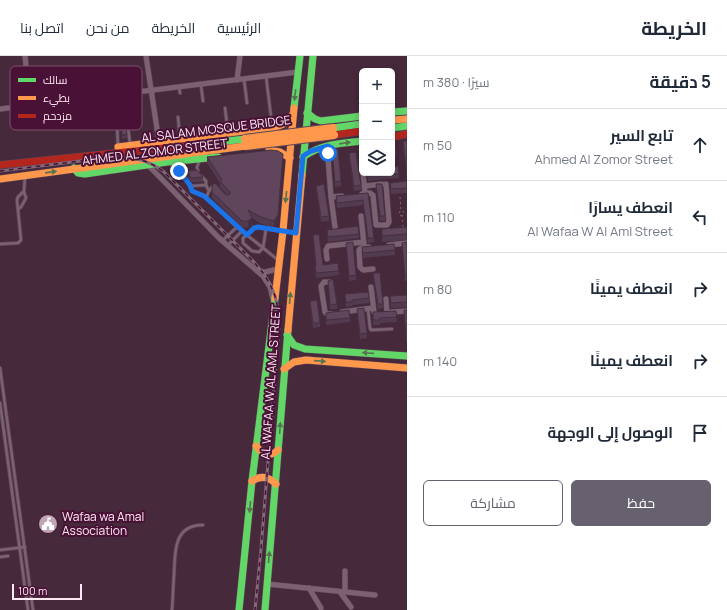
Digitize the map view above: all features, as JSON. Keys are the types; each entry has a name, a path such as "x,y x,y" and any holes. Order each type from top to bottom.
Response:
{"main road":[{"name":"AL WAFAA W AL AML STREET","path":"239,610 256,446 282,232 300,56"},
{"name":"AL WAFAA W AL AML STREET","path":"265,610 284,369 313,56"},
{"path":"395,112 407,111"},
{"path":"307,113 332,127"},
{"name":"AHMED AL ZOMOR STREET","path":"0,165 72,157 77,152 131,146 180,138 272,128 286,122 293,114"},
{"path":"328,146 324,140 323,131 325,125 332,127 359,117"},
{"path":"395,120 407,119"},
{"name":"AL SALAM MOSQUE BRIDGE","path":"74,168 245,143 332,127 359,124"},
{"path":"395,128 407,126"},
{"name":"AL SALAM MOSQUE BRIDGE","path":"332,127 359,131"},
{"path":"270,150 276,145 277,140 277,134 272,128"},
{"path":"395,136 407,134"},
{"path":"303,156 311,151 328,146 359,141"},
{"name":"AL SALAM MOSQUE BRIDGE","path":"72,157 245,143"},
{"name":"AHMED AL ZOMOR STREET","path":"0,179 74,168 78,173 85,174 167,162 270,150 280,152 290,158"},
{"path":"282,232 296,233"},
{"path":"287,335 294,344 305,349 407,356"},
{"path":"305,349 303,354 306,360"},
{"path":"284,369 294,362 306,360 407,368"},
{"path":"256,446 261,453 266,456 273,455 278,450"},
{"path":"252,482 257,478 263,477 272,480 276,484"}],"street":[{"path":"24,56 25,66"},
{"path":"146,56 152,90 158,142"},
{"path":"237,80 240,56"},
{"path":"142,91 298,72"},
{"path":"0,109 10,108"},
{"path":"328,146 331,197 335,227"},
{"path":"148,165 227,246 263,276 268,283 274,302"},
{"path":"363,176 365,193"},
{"path":"365,186 393,183"},
{"path":"358,194 371,193 373,195 376,225 388,224 386,184"},
{"path":"331,197 345,195"},
{"path":"362,216 364,245"},
{"path":"386,245 407,243"},
{"path":"364,245 358,251 360,268 363,270 373,269"},
{"path":"327,259 326,250 328,246 364,245 372,247"},
{"path":"256,271 265,272 278,265"},
{"path":"330,282 324,282 321,286 324,312 326,314 370,309 375,313 407,311"},
{"path":"370,287 370,309"},
{"path":"386,299 387,313"},
{"path":"345,571 342,592 351,607"},
{"path":"267,584 375,595"},
{"path":"309,588 321,608"}],"lane":[{"path":"266,76 272,128"},
{"path":"244,79 247,103"},
{"path":"200,84 203,101"},
{"path":"179,87 180,93"},
{"path":"225,108 228,133"},
{"path":"178,117 180,138"},
{"path":"117,147 117,131 121,130"},
{"path":"127,130 131,146"},
{"path":"202,158 198,164 198,172 206,182 209,191"},
{"path":"167,162 175,167 190,185 190,189 193,192 202,194 237,227 263,248 278,265"},
{"path":"192,172 198,172"},
{"path":"181,174 187,173"},
{"path":"18,209 22,207 26,198 24,192 24,175"},
{"path":"190,185 206,185"},
{"path":"206,198 212,187 218,188"},
{"path":"0,244 20,242 21,238 17,198 24,192"},
{"path":"222,241 237,227"},
{"path":"266,229 263,248 257,252 252,251 242,242 256,227 282,232"},
{"path":"227,246 242,231"},
{"path":"370,309 371,330 392,329"},
{"path":"0,368 33,610"},
{"path":"0,403 28,610"},
{"path":"172,610 177,542 181,535 188,529 203,525"},
{"path":"0,550 25,547"},
{"path":"0,557 8,556"},
{"path":"21,563 27,563"}],"path":[{"path":"400,197 401,211 399,213 402,216 403,230"},
{"path":"401,211 407,213"}],"building":[{"path":"121,130 126,130 127,135 122,135"},
{"path":"403,141 407,141 407,173"},
{"path":"338,149 341,181 335,182 332,150"},
{"path":"271,150 278,151 283,154 278,215 274,221 261,217 248,210 252,218 248,221 242,221 212,192 212,185 215,183 226,195 231,193 220,181 222,180 207,157"},
{"path":"356,152 361,185 354,186 349,153"},
{"path":"395,166 398,166 399,174 395,174"},
{"path":"197,170 203,177 191,178 187,171"},
{"path":"407,181 407,188 391,189 390,183"},
{"path":"324,184 329,216 321,217 316,186"},
{"path":"376,184 382,184 385,216 380,216"},
{"path":"368,193 374,238 368,238 363,200 337,203 336,196"},
{"path":"358,226 359,234 328,237 327,230"},
{"path":"407,227 407,234 382,236 382,229"},
{"path":"319,234 323,265 338,263 339,271 316,273 313,235"},
{"path":"353,242 356,275 349,276 346,243"},
{"path":"407,242 407,276 405,276 402,243"},
{"path":"394,244 395,250 363,253 362,247"},
{"path":"373,273 380,273 383,304 378,304"},
{"path":"333,279 337,304 330,305 328,281"},
{"path":"368,292 369,298 346,302 345,294"},
{"path":"407,295 407,302 391,303 390,296"},
{"path":"317,300 320,323 313,323 310,301"},
{"path":"364,308 367,333 360,334 357,309"},
{"path":"349,310 350,318 326,320 326,313"},
{"path":"404,310 407,310 407,336 406,336"},
{"path":"396,311 397,317 373,320 373,312"}],"railway":[{"path":"0,171 112,157 133,158 145,161 163,171 253,261 270,284 278,309 279,326 255,610"}],"traffic: fast":[{"path":"294,108 300,56"},
{"path":"302,175 313,56"},
{"path":"395,112 407,111"},
{"path":"307,113 315,119 321,121 359,116"},
{"path":"333,128 359,124"},
{"path":"395,128 407,126"},
{"path":"193,145 245,139"},
{"path":"303,157 317,149 324,147 359,141"},
{"path":"74,168 78,173 85,174 167,162 218,157"},
{"path":"239,610 252,481 275,298"},
{"path":"265,610 288,330"},
{"path":"287,335 294,345 305,349 407,356"}],"traffic: slow":[{"path":"275,298 283,231 294,108"},
{"path":"118,147 276,127 286,123 293,114"},
{"path":"395,120 407,119"},
{"path":"245,139 333,128"},
{"path":"245,146 334,135"},
{"path":"0,179 245,146"},
{"path":"269,150 280,152 290,158"},
{"path":"288,330 302,175"},
{"path":"284,369 294,362 306,360 407,368"},
{"path":"256,446 261,452 269,455 278,450"},
{"path":"252,481 262,477 271,480 276,484"}],"traffic: jam":[{"path":"334,135 359,131"},
{"path":"395,136 407,134"},
{"path":"0,165 193,145"}],"place":[{"name":"Wafaa wa Amal Association","path":"48,524"}],"route":[{"path":"179,171 190,185 192,191 202,194 247,235 254,228 258,227 296,233 303,156 316,149 328,146 328,153"}]}
